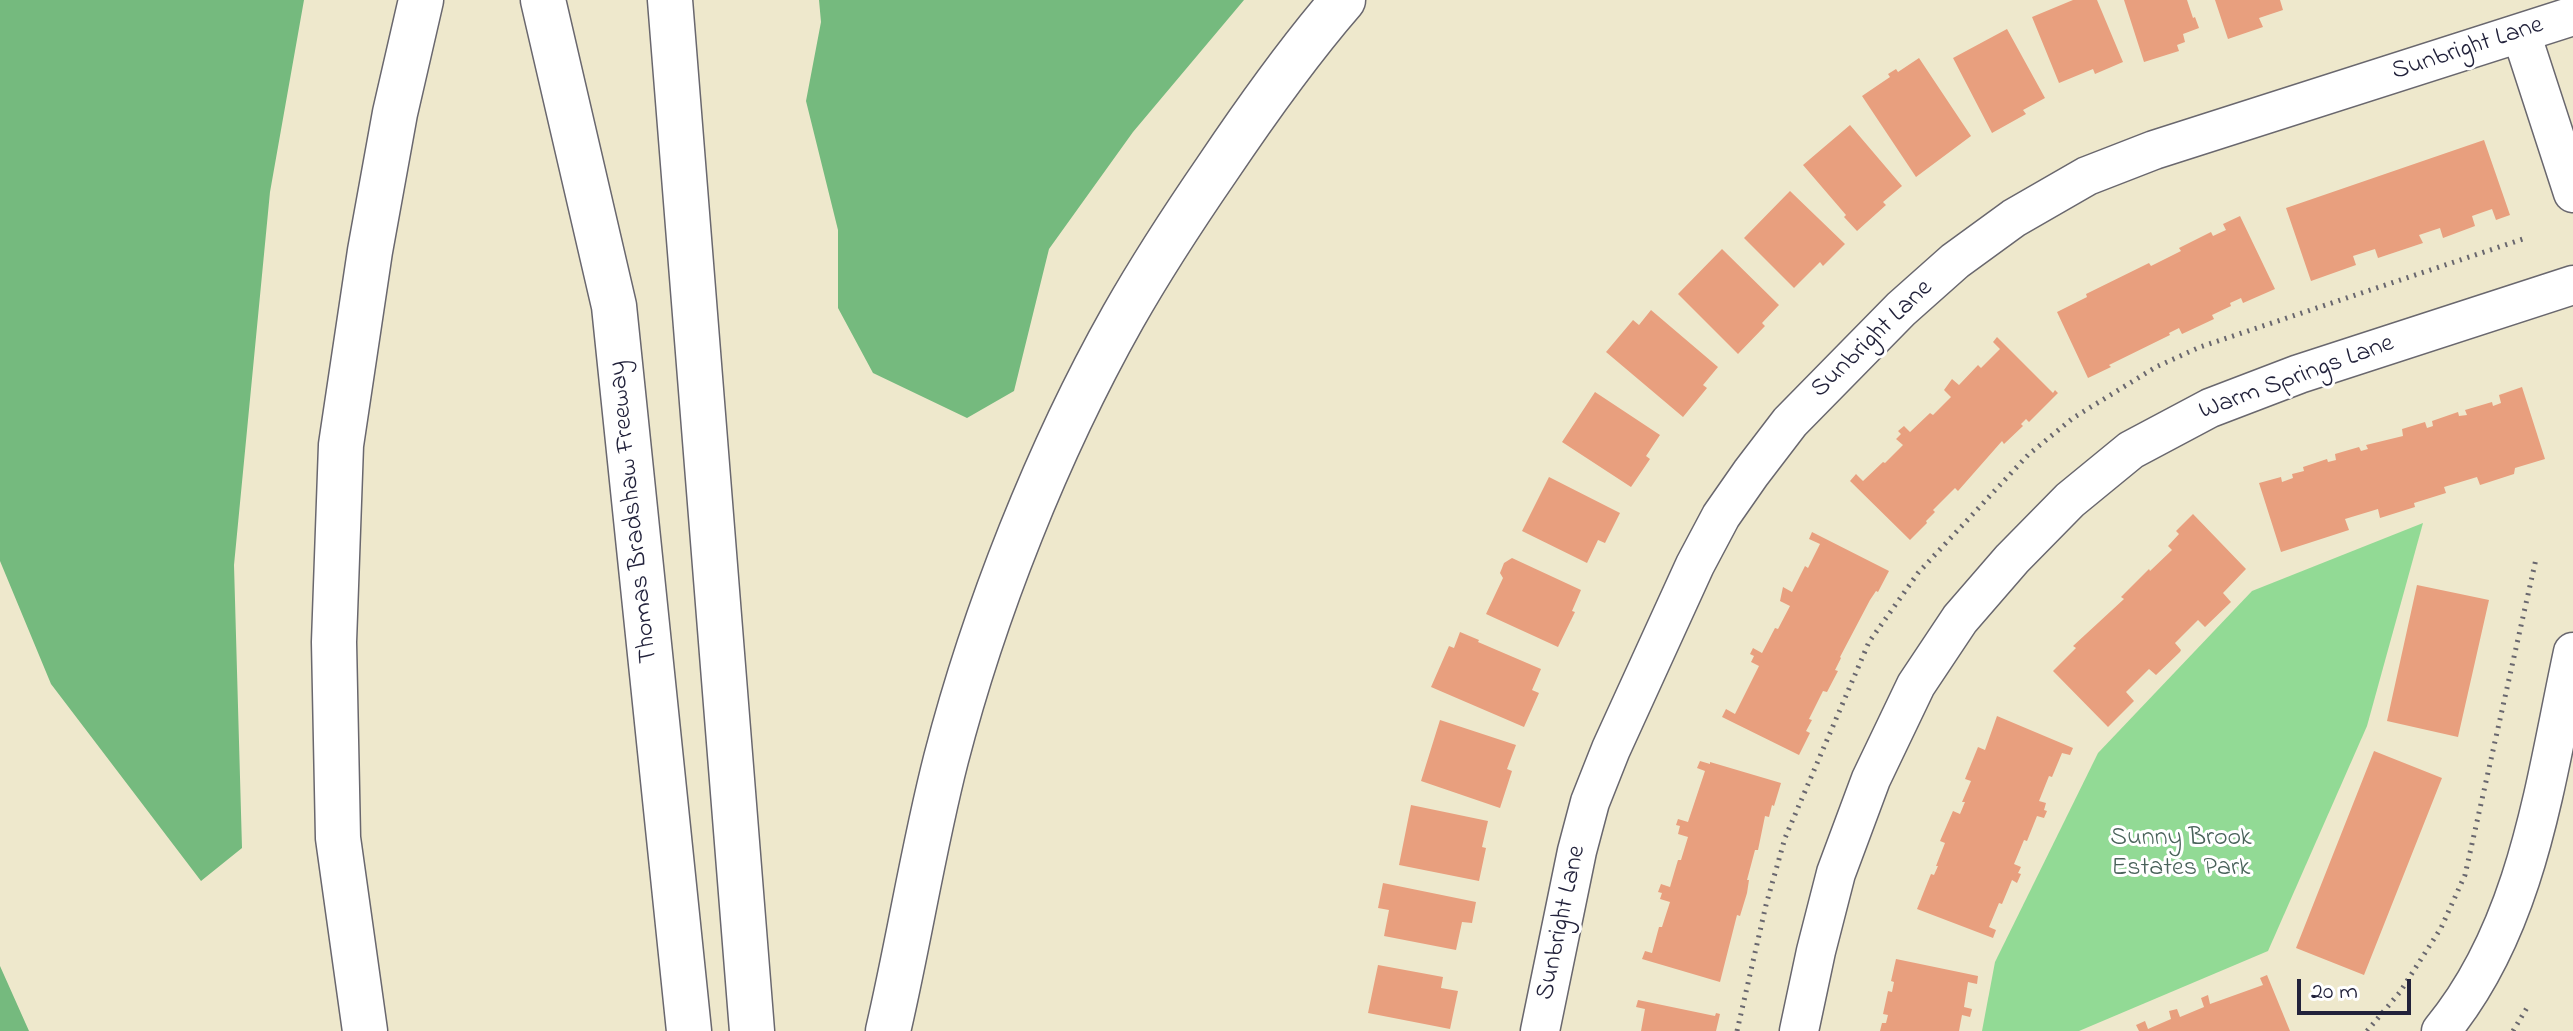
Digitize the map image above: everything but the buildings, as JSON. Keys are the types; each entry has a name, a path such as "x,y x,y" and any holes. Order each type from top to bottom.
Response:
{"highway":[{"path":"365,1031 338,838 335,627 341,445 370,251 395,113 421,0"},
{"name":"Thomas Bradshaw Freeway","path":"543,0 614,306 689,1031"},
{"path":"670,0 752,1031"},
{"path":"888,1031 946,758 1001,589 1044,479 1123,317 1183,219 1308,40 1343,0"}],"street":[{"name":"Sunbright Lane","path":"1540,1031 1590,802 1695,565 1729,505 1790,422 1901,309 1955,261 2014,218 2087,176 2154,150 2573,16"},
{"path":"2521,33 2573,193"},
{"name":"Warm Springs Lane","path":"1799,1031 1836,873 1871,779 1916,685 1960,619 2012,559 2070,500 2131,450 2210,408 2299,374 2573,285"},
{"path":"2441,1031 2471,988 2517,891 2530,847 2573,652"}],"path":[{"path":"2367,1031 2400,992 2441,928 2465,875 2536,559"},
{"path":"2513,1031 2528,1006"}],"green space":[{"path":"0,0 304,0 270,192 234,565 242,848 201,881 51,684 0,561"},
{"path":"819,0 1244,0 1133,132 1049,249 1014,391 967,418 873,373 838,308 838,230 806,101 821,22"},
{"name":"Sunny Brook Estates Park","path":"2423,523 2367,726 2268,951 2079,1031 1982,1031 1995,962 2098,753 2252,591"},
{"path":"0,966 29,1031 0,1031"}]}
